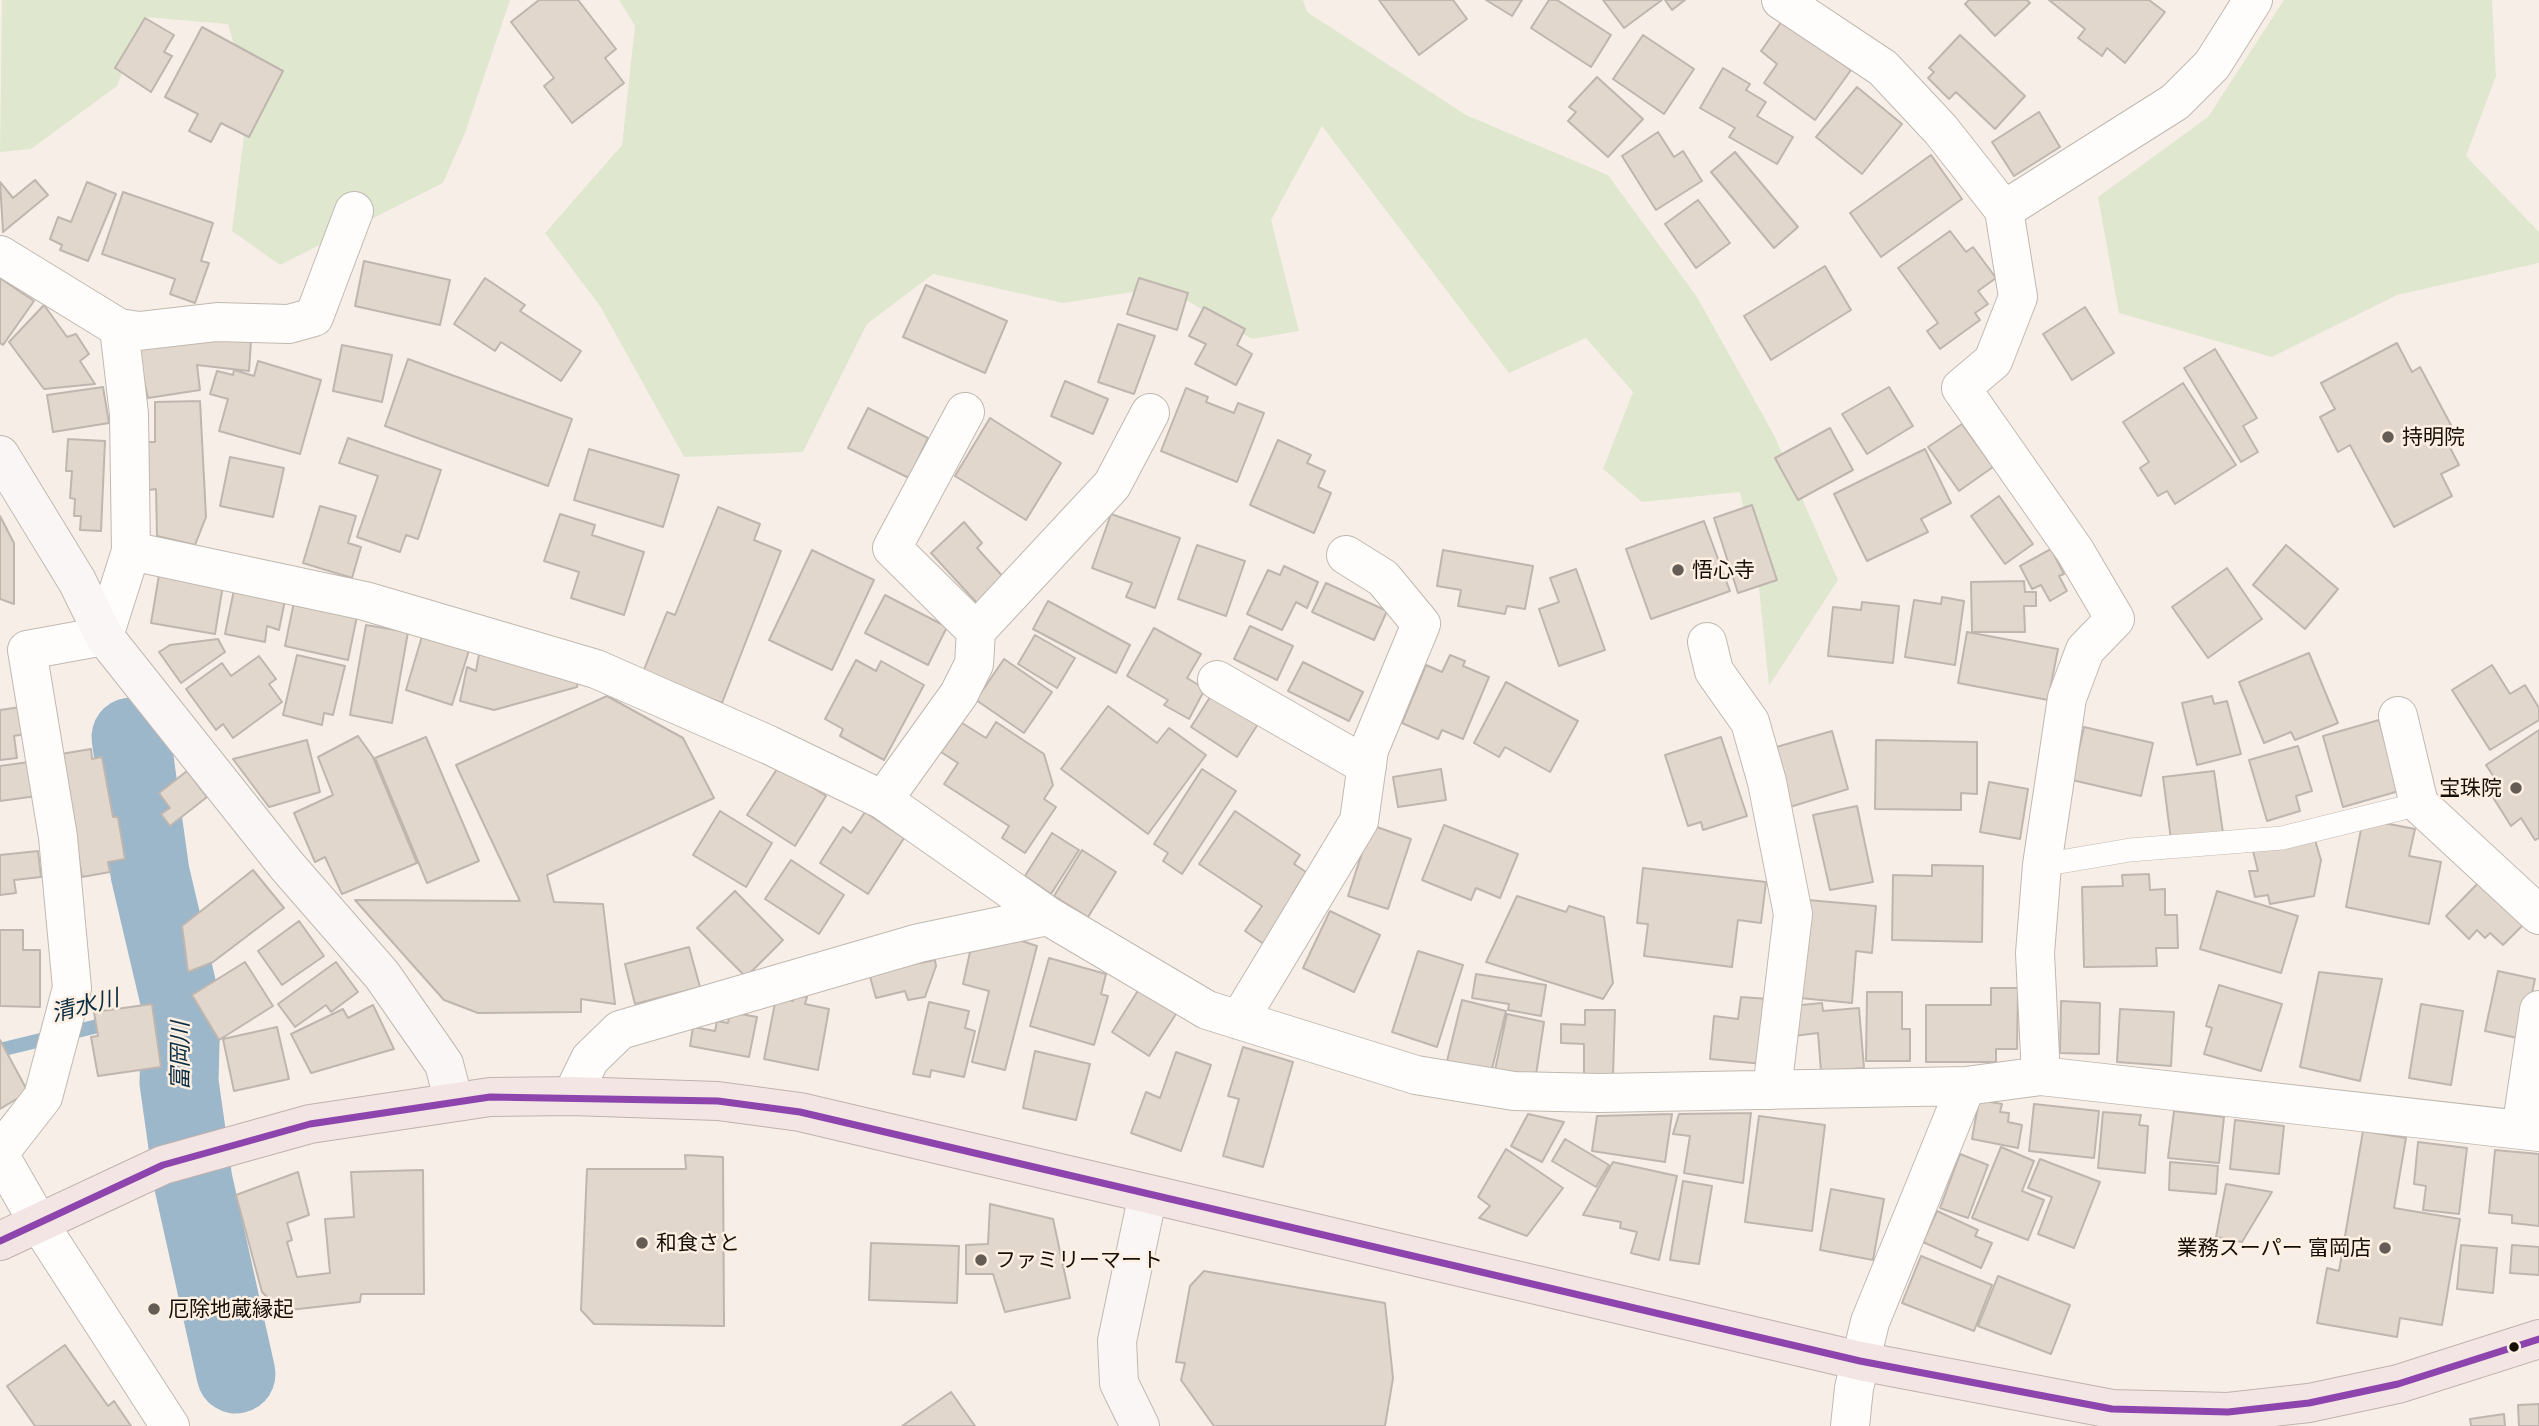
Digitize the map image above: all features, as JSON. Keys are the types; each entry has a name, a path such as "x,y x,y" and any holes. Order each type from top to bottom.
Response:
{"highway":[{"path":"0,1241 163,1166 310,1124 490,1097 572,1096 718,1101 800,1112 1860,1361 2112,1409 2234,1419 2398,1384 2539,1339"}],"street":[{"path":"1781,0 1883,68 1941,130 2004,210 2018,297 1993,361 1961,388 2075,551 2115,619 2085,650 2067,698 2042,865 2035,953 2041,1076"},
{"path":"2004,210 2175,102 2211,65 2253,0"},
{"path":"0,255 119,328 139,331 217,322 289,324 314,317 354,211"},
{"path":"104,636 131,551 129,414 119,328"},
{"path":"964,412 892,548 976,631"},
{"path":"883,800 959,694 974,664 976,631 1112,485 1150,413"},
{"path":"0,454 77,580 104,636 286,866 382,975 444,1064 454,1102"},
{"path":"131,551 365,601 596,669 769,745 883,800 1048,916 1207,1010 1416,1075 1514,1091 1966,1086 2041,1076 2530,1131 2539,1010"},
{"path":"1238,1020 1359,821 1369,750 1421,624 1383,578 1346,555"},
{"path":"104,636 27,650 58,837 72,988 43,1097 0,1154 38,1222 170,1426"},
{"path":"1707,642 1714,671 1750,722 1767,782 1793,914 1772,1090"},
{"path":"1217,680 1367,766"},
{"path":"2398,716 2419,804 2539,915"},
{"path":"572,1096 590,1059 620,1030 919,943 1048,916"},
{"path":"1850,1426 1860,1361 1870,1322 1966,1086"},
{"path":"1134,1424 1119,1383 1117,1341 1148,1194"}],"lane":[{"path":"2042,865 2130,850 2282,838 2419,804"}],"green space":[{"path":"2,0 510,0 465,133 443,183 280,265 232,231 249,96 228,24 144,17 117,86 31,149 0,152"},
{"path":"619,0 1303,0 1307,12 1466,115 1608,175 1697,297 1774,435 1838,580 1769,686 1758,578 1740,492 1642,502 1603,469 1633,392 1586,338 1509,373 1322,126 1271,220 1299,331 1252,339 1164,287 1063,303 933,274 867,324 803,452 684,457 600,306 545,233 622,145 635,26"},
{"path":"2284,0 2492,0 2496,76 2466,156 2539,232 2539,263 2397,295 2272,357 2119,313 2098,197 2208,117"}],"building":[{"path":"539,0 578,0 616,49 605,58 624,83 572,123 544,86 554,78 511,22"},
{"path":"1379,0 1453,0 1467,19 1419,55"},
{"path":"1486,0 1522,0 1512,16"},
{"path":"1549,0 1557,0 1611,35 1591,67 1531,28"},
{"path":"1603,0 1662,0 1624,28"},
{"path":"1665,0 1685,0 1672,10"},
{"path":"1969,0 2027,0 2030,3 1995,36 1965,4"},
{"path":"2049,0 2149,0 2165,12 2125,63 2107,48 2102,56 2078,38 2085,29"},
{"path":"145,18 174,35 164,52 172,56 151,92 115,68"},
{"path":"1782,21 1851,70 1815,120 1764,83 1777,64 1761,51"},
{"path":"202,27 283,71 249,137 221,123 211,142 189,131 198,114 165,97"},
{"path":"1643,35 1694,69 1664,114 1613,79"},
{"path":"1960,35 2025,96 1995,129 1956,92 1949,99 1928,78 1934,72 1929,68"},
{"path":"1723,68 1750,84 1746,90 1766,102 1757,116 1793,137 1777,164 1729,137 1735,128 1700,108"},
{"path":"1597,77 1643,119 1608,157 1568,121 1576,112 1569,107"},
{"path":"1857,87 1902,124 1862,174 1816,137"},
{"path":"2039,112 2060,147 2014,176 1992,142"},
{"path":"1658,132 1674,157 1683,151 1702,181 1656,210 1622,156"},
{"path":"1735,152 1798,227 1774,248 1711,172"},
{"path":"1931,155 1962,199 1881,257 1850,213"},
{"path":"35,180 48,195 3,232 0,182 13,198"},
{"path":"87,182 116,194 88,261 60,250 62,245 50,239 58,217 71,222"},
{"path":"123,192 213,223 201,261 209,263 195,303 170,294 175,279 102,254"},
{"path":"1698,200 1730,243 1696,268 1665,224"},
{"path":"1950,231 1966,252 1973,247 1996,278 1978,291 1988,304 1975,313 1980,320 1940,349 1927,331 1938,323 1898,268"},
{"path":"364,261 450,280 440,325 355,306"},
{"path":"1825,266 1851,310 1771,360 1744,316"},
{"path":"0,278 34,301 3,345 0,343"},
{"path":"485,278 525,305 520,311 581,351 561,381 501,342 495,351 454,324"},
{"path":"1139,278 1188,293 1177,330 1127,314"},
{"path":"926,285 1007,321 985,373 903,337"},
{"path":"44,305 67,337 76,334 89,354 80,361 95,384 44,389 9,342"},
{"path":"1204,307 1245,329 1237,345 1252,354 1236,385 1195,364 1206,344 1189,336"},
{"path":"2085,307 2114,353 2072,380 2043,334"},
{"path":"1118,324 1155,336 1134,394 1098,382"},
{"path":"185,334 251,341 249,371 197,365 200,390 148,398 135,346"},
{"name":"持明院","path":"2397,343 2412,372 2420,367 2451,425 2441,430 2459,465 2441,474 2452,496 2394,527 2350,445 2338,452 2320,417 2335,409 2321,383"},
{"path":"342,345 392,355 382,402 333,391"},
{"path":"2215,349 2257,418 2243,426 2258,452 2241,462 2184,368"},
{"path":"408,359 572,419 548,486 385,426"},
{"path":"258,361 321,380 300,454 219,431 228,399 210,394 217,371 233,375 234,370 254,376"},
{"path":"1065,381 1108,399 1093,434 1051,416"},
{"path":"2183,383 2236,465 2175,504 2167,491 2158,496 2140,468 2149,462 2123,422"},
{"path":"103,387 109,423 53,432 47,395"},
{"path":"1889,387 1913,426 1867,454 1842,414"},
{"path":"1186,388 1208,397 1206,402 1234,413 1238,403 1264,413 1237,482 1161,451"},
{"path":"200,401 206,517 195,545 157,536 156,489 149,490 147,442 155,442 155,402"},
{"path":"868,408 928,438 909,478 848,448"},
{"path":"990,418 1061,463 1026,520 955,476"},
{"path":"1962,424 1993,467 1959,491 1928,447"},
{"path":"1830,428 1853,470 1798,500 1775,458"},
{"path":"348,438 441,470 418,539 406,535 400,552 357,537 378,476 339,463"},
{"path":"68,439 105,441 101,531 80,530 81,516 74,516 75,499 70,498 72,471 66,471"},
{"path":"1278,440 1311,455 1307,463 1325,471 1318,487 1331,493 1314,533 1250,505"},
{"path":"589,449 679,475 663,527 574,500"},
{"path":"1925,449 1951,503 1921,519 1928,532 1867,561 1834,494"},
{"path":"230,457 284,468 273,517 220,506"},
{"path":"1999,496 2033,544 2005,564 1971,516"},
{"path":"1752,505 1777,580 1738,593 1714,518"},
{"path":"320,506 356,516 348,543 361,547 352,578 303,563"},
{"path":"718,507 760,524 754,540 781,551 722,703 643,672 667,612 675,615"},
{"path":"560,514 595,525 592,535 644,552 624,615 571,598 579,572 544,561"},
{"path":"1111,514 1180,538 1155,608 1126,597 1132,583 1092,568"},
{"path":"0,516 14,543 14,604 0,599"},
{"name":"悟心寺","path":"1704,521 1730,591 1651,619 1626,549"},
{"path":"964,522 982,543 977,548 1005,579 977,603 931,553"},
{"path":"1197,545 1245,561 1226,616 1178,599"},
{"path":"2286,545 2338,589 2305,629 2253,585"},
{"path":"2051,549 2064,574 2059,576 2067,591 2050,601 2041,585 2032,589 2020,566"},
{"path":"812,550 874,580 832,670 769,640"},
{"path":"1443,550 1533,566 1525,609 1507,606 1505,614 1458,606 1461,590 1437,586"},
{"path":"1284,566 1318,582 1307,608 1296,602 1282,630 1247,614 1268,570 1280,575"},
{"path":"2227,568 2262,619 2208,658 2172,607"},
{"path":"1576,569 1605,650 1559,666 1539,609 1559,602 1550,578"},
{"path":"159,575 223,585 215,634 151,623"},
{"path":"2024,581 2025,592 2036,592 2036,606 2024,606 2025,632 1972,632 1971,582"},
{"path":"1326,583 1387,611 1374,640 1312,612"},
{"path":"234,590 285,600 279,630 267,626 265,642 225,634"},
{"path":"885,595 947,627 928,665 865,633"},
{"path":"1942,597 1964,601 1955,665 1905,657 1914,600 1941,604"},
{"path":"1048,601 1130,645 1116,673 1033,629"},
{"path":"294,602 357,616 348,660 285,646"},
{"path":"1862,602 1899,606 1893,663 1828,656 1833,607 1861,610"},
{"path":"366,625 408,632 392,723 350,715"},
{"path":"1250,626 1293,646 1277,680 1234,659"},
{"path":"1154,628 1201,654 1187,678 1205,689 1189,719 1164,705 1168,700 1127,676"},
{"path":"1967,632 2058,649 2048,700 1958,683"},
{"path":"423,633 470,647 452,705 406,690"},
{"path":"1035,635 1075,658 1057,688 1018,664"},
{"path":"218,639 225,652 181,683 159,652 170,645"},
{"path":"480,649 579,678 577,687 494,710 460,701 467,667 476,671"},
{"path":"2309,653 2338,723 2295,740 2291,732 2264,743 2239,682"},
{"path":"297,655 345,666 333,715 324,713 322,725 283,715"},
{"path":"1450,655 1465,661 1463,666 1489,677 1463,739 1442,730 1438,739 1402,723 1426,665 1442,672"},
{"path":"259,656 276,679 269,684 282,702 233,738 223,724 216,730 186,689 222,663 231,676"},
{"path":"1004,659 1052,692 1024,733 976,700"},
{"path":"856,660 876,671 881,661 924,685 884,760 840,736 843,729 825,719"},
{"path":"1303,662 1363,692 1349,721 1288,691"},
{"path":"2492,665 2510,694 2525,685 2539,708 2539,720 2490,750 2452,690"},
{"path":"1506,682 1578,721 1550,772 1505,747 1499,757 1474,743"},
{"path":"1212,694 1258,724 1237,757 1191,727"},
{"path":"607,696 683,738 714,798 547,875 554,902 603,904 615,1004 581,999 581,1012 478,1013 444,1000 355,900 520,901 456,765"},
{"path":"2212,696 2214,704 2227,701 2241,754 2197,765 2182,703"},
{"path":"1108,706 1157,743 1169,728 1206,755 1148,834 1061,769"},
{"path":"21,707 25,734 14,736 17,758 0,760 0,710"},
{"path":"2379,720 2399,791 2343,807 2323,736"},
{"path":"996,722 1044,754 1053,785 1044,799 1056,807 1025,853 1002,838 1009,826 944,784 958,763 941,752 962,723 986,738"},
{"path":"2084,727 2153,743 2141,796 2072,780"},
{"name":"宝珠院","path":"2539,730 2539,838 2535,840 2521,818 2511,826 2489,791 2499,785 2486,765"},
{"path":"1832,731 1848,789 1790,807 1773,748"},
{"path":"358,736 373,757 417,863 342,894 325,857 315,862 294,813 333,795 318,757"},
{"path":"426,737 479,861 427,883 375,758"},
{"path":"1721,737 1747,816 1703,830 1701,822 1688,826 1665,755"},
{"path":"307,740 320,792 269,807 233,759"},
{"path":"1876,740 1977,742 1977,794 1961,793 1961,810 1875,809"},
{"path":"2298,746 2312,791 2296,796 2300,811 2267,821 2249,760"},
{"path":"91,749 92,759 102,757 113,817 118,817 125,859 108,862 110,872 82,877 61,754"},
{"path":"29,762 37,796 0,801 0,766"},
{"path":"779,766 826,796 795,846 747,815"},
{"path":"1202,769 1236,791 1182,874 1163,861 1168,853 1154,844"},
{"path":"1441,769 1446,800 1398,807 1393,777"},
{"path":"187,771 207,797 170,826 161,814 170,808 159,793"},
{"path":"2214,771 2223,833 2171,840 2163,777"},
{"path":"1989,782 2028,789 2020,839 1980,832"},
{"path":"1857,806 1873,882 1830,890 1813,815"},
{"path":"720,811 772,843 746,887 693,855"},
{"path":"1235,811 1300,855 1294,864 1306,872 1292,895 1300,900 1268,947 1245,931 1262,906 1199,864"},
{"path":"865,812 904,838 868,894 820,863 843,827 851,833"},
{"path":"2363,819 2415,829 2409,856 2441,862 2429,924 2346,907"},
{"path":"1371,825 1411,839 1388,909 1348,896"},
{"path":"1444,825 1518,854 1500,898 1476,888 1471,900 1422,880"},
{"path":"1052,833 1079,850 1051,894 1025,876"},
{"path":"2315,840 2321,860 2314,896 2270,904 2268,895 2255,897 2249,871 2258,871 2253,851"},
{"path":"1082,850 1116,872 1088,917 1054,896"},
{"path":"38,851 41,877 14,880 16,893 0,895 0,855"},
{"path":"791,860 844,895 819,934 765,899"},
{"path":"1932,865 1983,866 1982,942 1892,940 1893,875 1932,876"},
{"path":"1643,868 1766,882 1761,923 1738,920 1732,967 1644,956 1648,924 1637,923"},
{"path":"253,870 284,908 213,962 188,972 182,926"},
{"path":"2149,874 2150,890 2165,889 2165,915 2177,915 2178,948 2156,948 2157,966 2084,967 2082,887 2123,886 2122,875"},
{"path":"2482,879 2526,922 2503,945 2490,933 2485,938 2477,930 2469,939 2446,916"},
{"path":"735,891 783,940 746,977 697,928"},
{"path":"2217,891 2298,916 2281,973 2200,949"},
{"path":"1517,896 1566,912 1569,906 1604,917 1613,983 1603,999 1486,962"},
{"path":"1808,900 1876,906 1872,953 1856,951 1852,1003 1800,998"},
{"path":"1330,911 1380,935 1354,992 1303,968"},
{"path":"299,921 324,956 282,985 258,951"},
{"path":"0,930 23,930 23,950 40,950 40,1007 0,1006"},
{"path":"1019,940 1037,946 1005,1070 972,1062 989,991 963,984 970,952"},
{"path":"689,947 700,987 635,1004 625,964"},
{"path":"1418,951 1463,965 1437,1047 1392,1032"},
{"path":"1049,958 1106,974 1101,994 1108,996 1094,1045 1030,1026"},
{"path":"935,960 936,966 925,997 908,1000 905,991 876,998 869,973"},
{"path":"245,962 273,1006 219,1040 192,995"},
{"path":"336,962 358,992 331,1012 326,1005 295,1027 278,1004"},
{"path":"2498,971 2535,979 2522,1039 2485,1031"},
{"path":"2319,972 2382,979 2360,1081 2300,1067"},
{"path":"1476,974 1546,985 1541,1016 1508,1010 1509,1004 1472,998"},
{"path":"2219,985 2282,1004 2261,1071 2204,1054 2212,1028 2206,1026"},
{"path":"1991,988 2018,988 2017,1049 1996,1049 1996,1062 1926,1062 1926,1005 1991,1005"},
{"path":"1139,989 1176,1014 1149,1056 1112,1032"},
{"path":"1867,992 1902,992 1902,1029 1910,1029 1910,1061 1866,1061"},
{"path":"795,995 807,997 805,1004 829,1009 818,1070 764,1059 776,998 793,1001"},
{"path":"1741,997 1769,999 1763,1064 1710,1059 1714,1016 1738,1019"},
{"path":"1462,1000 1506,1011 1491,1073 1447,1061"},
{"path":"2061,1001 2100,1003 2099,1054 2060,1053"},
{"path":"929,1002 969,1011 965,1028 975,1031 964,1077 931,1070 930,1077 913,1074"},
{"path":"1822,1003 1823,1011 1859,1008 1864,1068 1821,1071 1818,1033 1794,1036 1791,1006"},
{"path":"152,1004 161,1067 98,1076 91,1037 98,1036 94,1012"},
{"path":"2421,1004 2463,1011 2451,1085 2409,1078"},
{"path":"373,1005 394,1049 311,1073 291,1034 343,1009 348,1018"},
{"path":"2120,1009 2174,1012 2171,1066 2117,1062"},
{"path":"1585,1010 1615,1010 1613,1076 1584,1075 1584,1044 1561,1043 1561,1024 1585,1025"},
{"path":"730,1012 757,1017 749,1057 690,1046 693,1027 715,1031 717,1021 728,1023"},
{"path":"1507,1014 1544,1022 1536,1075 1495,1070"},
{"path":"277,1027 289,1079 234,1091 223,1039"},
{"path":"0,1040 28,1092 0,1109"},
{"path":"1243,1047 1293,1062 1263,1167 1223,1156 1239,1099 1228,1096"},
{"path":"1035,1051 1090,1064 1076,1120 1023,1108"},
{"path":"1176,1052 1211,1065 1181,1151 1131,1133 1146,1092 1160,1098"},
{"path":"1979,1100 2002,1104 2000,1112 2009,1113 2008,1122 2022,1125 2018,1148 1972,1139"},
{"path":"2034,1104 2099,1111 2094,1158 2029,1151"},
{"path":"2174,1111 2224,1117 2219,1163 2168,1158"},
{"path":"2103,1112 2141,1115 2139,1125 2148,1126 2145,1173 2098,1168"},
{"path":"1751,1113 1743,1183 1684,1173 1690,1136 1673,1134 1679,1114"},
{"path":"1528,1114 1564,1122 1542,1162 1511,1146"},
{"path":"1672,1114 1665,1162 1592,1151 1597,1116"},
{"path":"1759,1116 1825,1125 1812,1231 1745,1222"},
{"path":"2235,1120 2284,1126 2279,1174 2230,1169"},
{"path":"2363,1131 2406,1138 2394,1208 2460,1219 2442,1325 2400,1318 2397,1337 2317,1323 2327,1268 2339,1271"},
{"path":"1565,1139 1609,1165 1596,1187 1552,1161"},
{"path":"2418,1142 2467,1148 2459,1214 2423,1210 2426,1186 2414,1184"},
{"path":"2001,1147 2034,1161 2022,1191 2044,1200 2028,1240 1972,1218"},
{"path":"1506,1149 1563,1188 1527,1236 1479,1218 1490,1206 1478,1197"},
{"path":"2495,1150 2539,1154 2539,1226 2512,1223 2512,1215 2489,1213"},
{"path":"1960,1154 1988,1165 1968,1218 1940,1208"},
{"path":"685,1155 723,1157 724,1326 594,1324 581,1310 587,1169 686,1169"},
{"path":"2040,1159 2100,1182 2074,1248 2038,1234 2052,1197 2028,1188"},
{"path":"1613,1162 1677,1176 1659,1260 1631,1253 1637,1232 1620,1228 1621,1222 1583,1215"},
{"path":"2170,1162 2218,1166 2216,1194 2169,1190"},
{"path":"423,1170 424,1294 361,1294 360,1302 281,1311 262,1292 236,1195 298,1172 309,1215 287,1223 292,1240 287,1242 297,1277 330,1273 325,1219 354,1217 351,1172"},
{"path":"1683,1181 1712,1186 1699,1264 1670,1260"},
{"path":"2226,1184 2272,1192 2242,1242 2216,1237"},
{"path":"1831,1189 1884,1199 1873,1260 1820,1250"},
{"path":"990,1204 1053,1219 1070,1298 1005,1312 993,1274 966,1274 966,1245 988,1244"},
{"path":"1937,1211 1978,1230 1975,1236 1992,1243 1981,1268 1923,1242"},
{"path":"871,1243 959,1246 957,1303 869,1300"},
{"path":"2461,1245 2497,1248 2493,1293 2457,1289"},
{"path":"2512,1245 2539,1247 2539,1275 2510,1273"},
{"path":"1921,1256 1992,1285 1974,1331 1902,1303"},
{"path":"1204,1271 1385,1303 1393,1378 1385,1426 1214,1426 1181,1380 1185,1363 1176,1362 1190,1286"},
{"path":"1998,1276 2070,1305 2051,1354 1978,1326"},
{"path":"65,1345 108,1406 114,1401 131,1426 35,1426 7,1386"},
{"path":"951,1392 975,1426 902,1426"},
{"path":"2539,1404 2539,1426 2519,1426 2518,1405"},
{"path":"2504,1414 2505,1426 2471,1426 2470,1419"}],"waterway":[{"name":"富岡川","path":"131,737 150,873 181,1005 179,1082 193,1181 236,1374"},
{"name":"清水川","path":"137,1016 181,1005"},
{"name":"清水川","path":"0,1050 114,1022"}],"transit line":[{"path":"0,1241 163,1165 310,1124 490,1097 718,1101 800,1112 1860,1361 2112,1409 2228,1412 2309,1403 2398,1384 2539,1339"}],"place":[{"name":"持明院","path":"2388,437"},
{"name":"悟心寺","path":"1678,570"},
{"name":"宝珠院","path":"2516,788"},
{"name":"和食さと","path":"642,1243"},
{"name":"業務スーパー 富岡店","path":"2385,1248"},
{"name":"ファミリーマート","path":"981,1260"},
{"name":"厄除地蔵縁起","path":"154,1309"}]}
